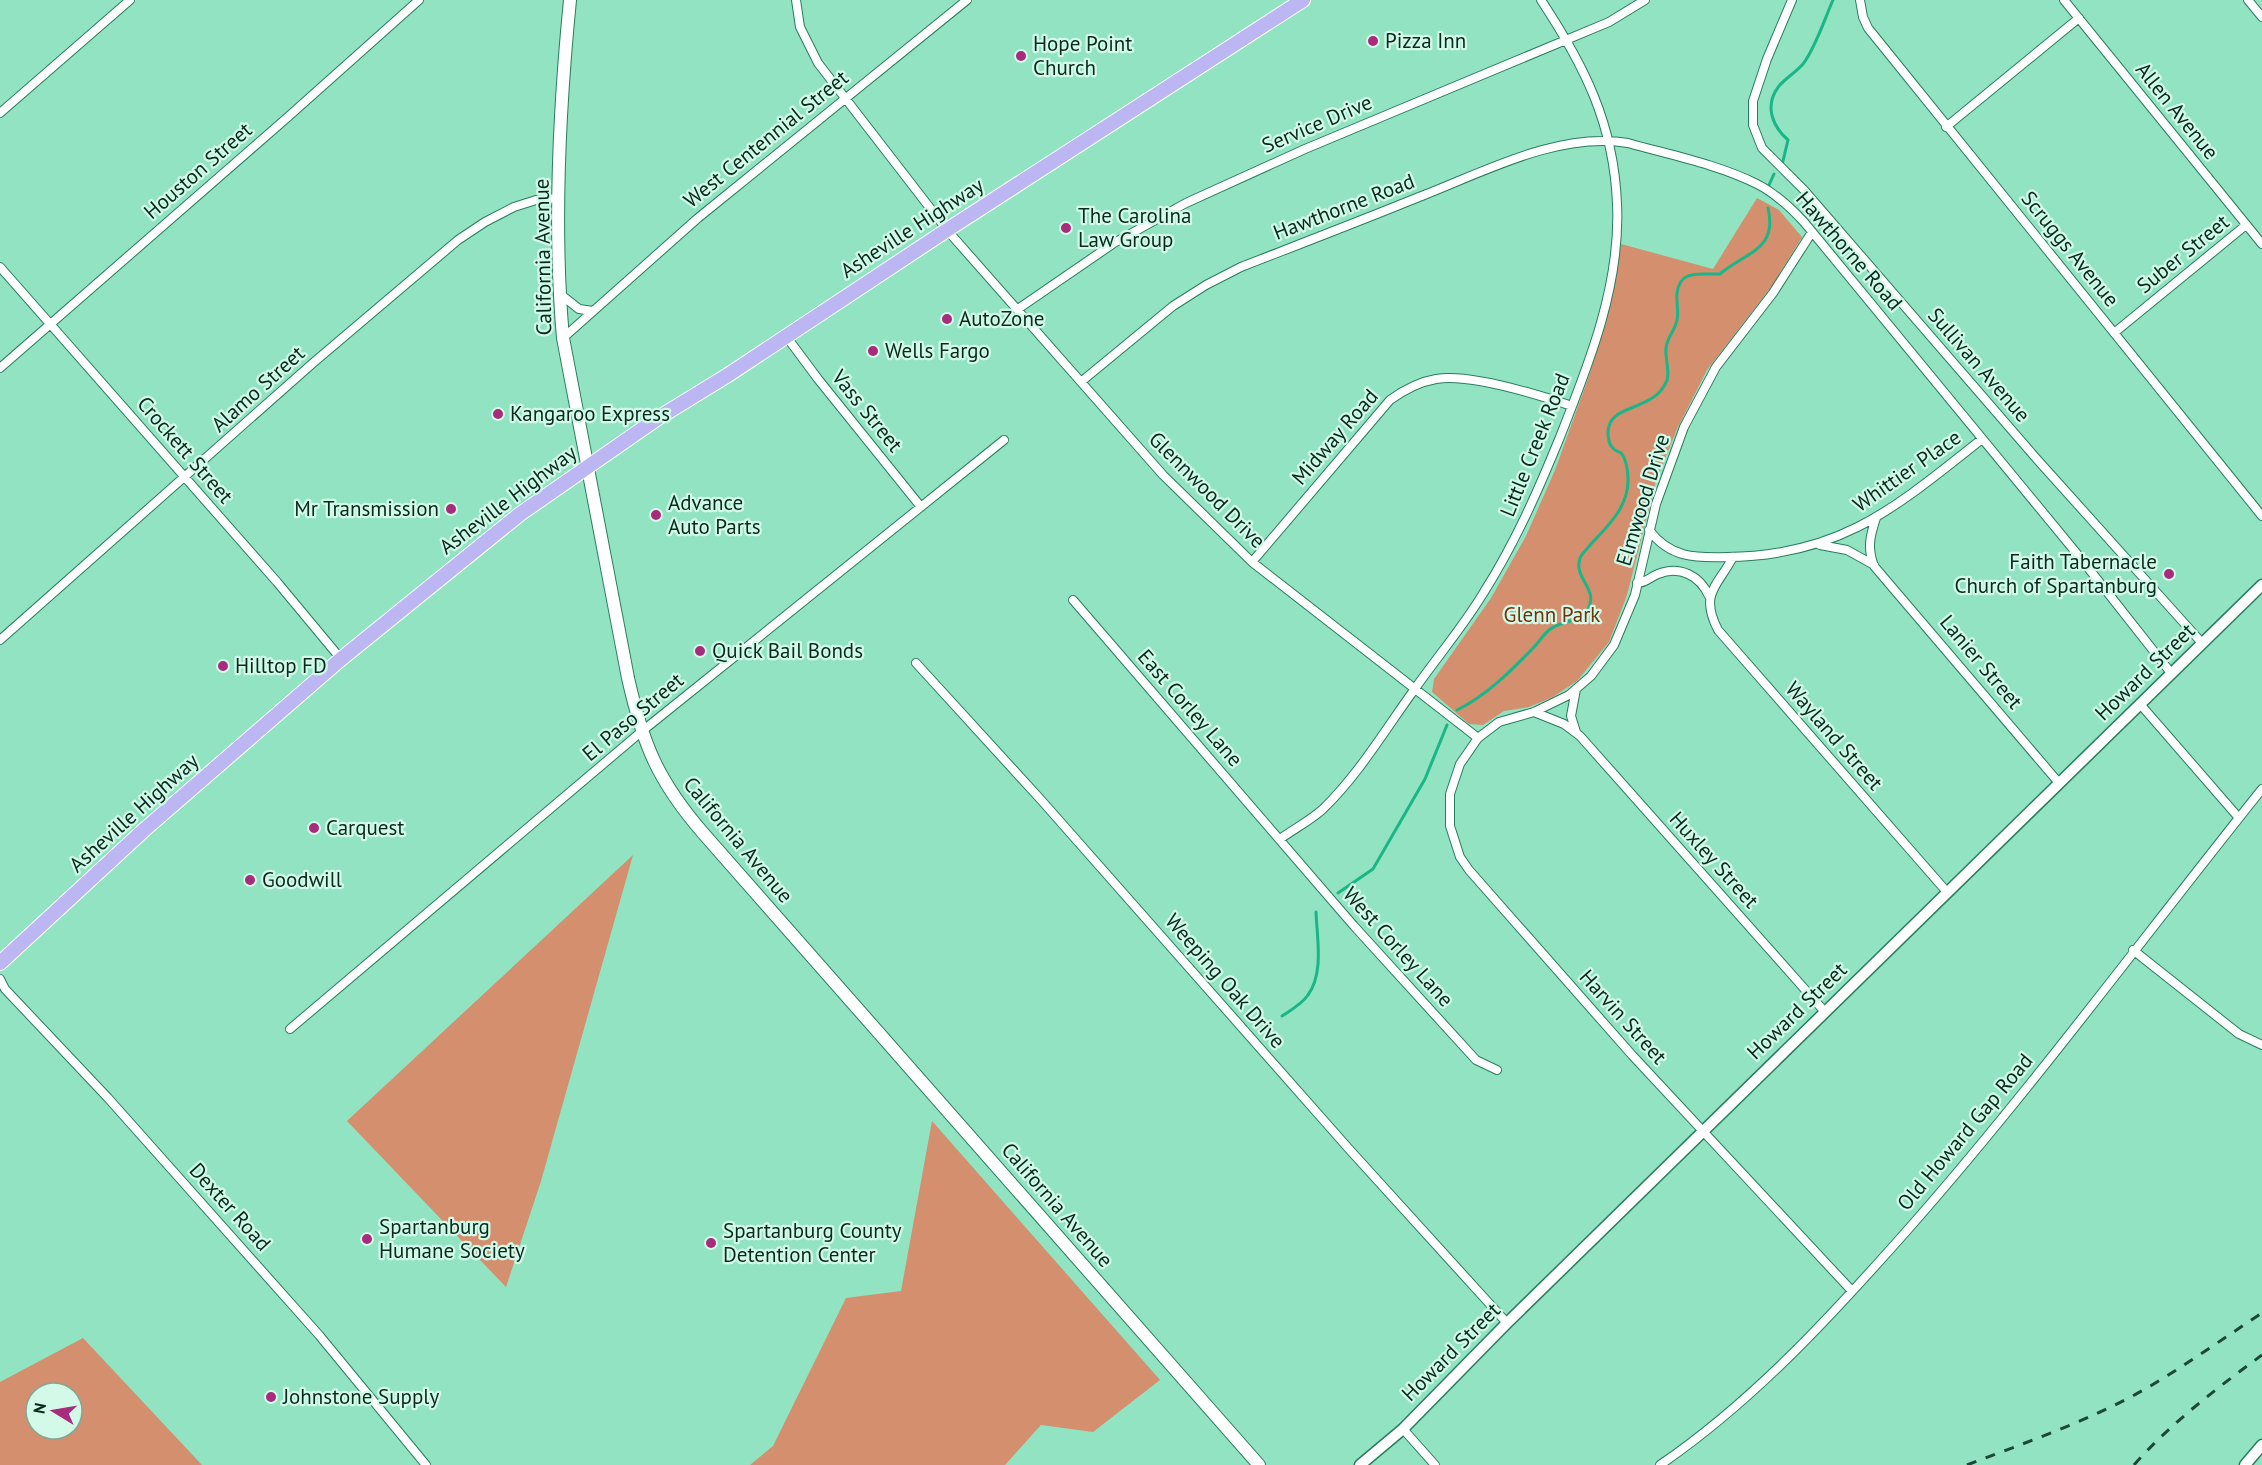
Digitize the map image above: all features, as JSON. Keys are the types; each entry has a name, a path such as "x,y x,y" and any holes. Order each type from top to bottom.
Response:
{"main road":[{"name":"California Avenue","path":"570,0 562,101 559,198 563,338 628,678 641,732 667,786 684,811 1259,1465"},
{"name":"Asheville Highway","path":"0,963 144,830 341,659 520,514 588,466 947,230 1303,0"}],"street":[{"path":"0,113 130,0"},
{"name":"Houston Street","path":"0,368 419,0"},
{"name":"Glennwood Drive","path":"796,0 800,27 818,63 947,230 1163,475 1252,562 1478,738"},
{"name":"West Centennial Street","path":"563,338 698,218 967,0"},
{"name":"Little Creek Road","path":"1280,839 1322,810 1367,758 1463,625 1503,560 1538,492 1572,406 1599,324 1616,251 1617,194 1608,141 1592,88 1567,40 1540,0"},
{"name":"Service Drive","path":"1018,309 1114,243 1195,198 1387,114 1609,22 1645,0"},
{"name":"Sullivan Avenue","path":"1792,0 1767,59 1753,101 1753,125 1762,148 1804,190 2019,440 2202,643"},
{"name":"Scruggs Avenue","path":"1860,0 1868,28 2262,516"},
{"name":"Allen Avenue","path":"2064,0 2262,244"},
{"path":"2248,0 2262,17"},
{"path":"1946,127 2079,18"},
{"name":"Hawthorne Road","path":"1082,381 1173,306 1241,267 1520,157 1578,142 1628,143 1750,181 1775,195 1790,207 2172,673"},
{"name":"Alamo Street","path":"0,640 322,355 458,240 485,222 514,207 536,200 559,198"},
{"name":"Suber Street","path":"2114,333 2247,225"},
{"name":"Elmwood Drive","path":"1478,738 1499,722 1554,704 1576,689 1595,671 1614,645 1628,614 1649,530 1674,452 1699,396 1736,339 1787,273 1812,232"},
{"name":"Crockett Street","path":"0,267 341,659"},
{"path":"560,294 579,309 593,311"},
{"name":"Vass Street","path":"786,336 921,507"},
{"name":"Midway Road","path":"1252,562 1382,408 1404,390 1420,382 1437,378 1455,378 1521,391 1572,406"},
{"name":"Whittier Place","path":"1649,530 1666,548 1690,556 1734,557 1782,552 1816,544 1851,531 1899,504 1982,439"},
{"name":"El Paso Street","path":"290,1029 641,732 1004,440"},
{"path":"1875,566 1869,547 1876,518"},
{"name":"Lanier Street","path":"1816,544 1847,550 1875,566 2059,783"},
{"path":"1709,596 1734,557"},
{"name":"Wayland Street","path":"1637,583 1644,583 1660,573 1679,571 1701,582 1709,596 1718,630 1947,892"},
{"name":"Howard Street","path":"1360,1465 1402,1429 1507,1323 2262,585"},
{"name":"East Corley Lane","path":"1073,600 1280,839"},
{"name":"Weeping Oak Drive","path":"916,663 1042,801 1349,1149 1507,1323"},
{"path":"1576,689 1571,716 1576,732"},
{"path":"2140,704 2239,818"},
{"name":"Huxley Street","path":"1534,712 1576,732 1825,1012"},
{"name":"Harvin Street","path":"1478,738 1460,764 1450,794 1450,826 1460,857 1632,1055 1852,1291"},
{"name":"Old Howard Gap Road","path":"1660,1465 1744,1399 1852,1291 1934,1199 2007,1112 2262,789"},
{"name":"West Corley Lane","path":"1280,839 1354,926 1476,1060 1497,1070"},
{"path":"2133,950 2239,1034 2262,1045"},
{"name":"Dexter Road","path":"0,979 5,989 108,1098 319,1335 426,1465"},
{"path":"1402,1429 1436,1465"},
{"path":"2245,1465 2262,1446"}],"green space":[{"name":"Glenn Park","path":"1757,198 1779,210 1802,237 1772,286 1707,370 1677,429 1656,481 1627,595 1609,642 1577,681 1553,697 1529,707 1504,711 1483,725 1469,724 1432,692 1434,679 1491,598 1526,536 1555,470 1589,376 1610,304 1621,244 1713,269"},
{"path":"633,855 541,1181 506,1287 347,1121"},
{"path":"932,1121 1160,1380 1093,1432 1041,1425 1005,1465 750,1465 773,1446 846,1298 901,1291"},
{"path":"83,1338 202,1465 0,1465 0,1382"}],"waterway":[{"path":"1782,165 1788,140 1774,122 1771,108 1774,93 1807,58 1833,0"},
{"path":"1769,185 1774,174"},
{"path":"1457,710 1498,682 1549,630 1585,614 1591,602 1580,572 1580,558 1616,515 1627,489 1628,476 1625,461 1623,455 1610,444 1609,426 1619,414 1654,397 1662,390 1668,373 1666,345 1677,320 1677,293 1682,280 1687,276 1699,274 1720,274 1758,248 1768,233 1770,222 1768,208"},
{"path":"1338,893 1373,869 1425,779 1447,725"},
{"path":"1282,1016 1303,1001 1313,986 1318,966 1316,912"}],"railway":[{"path":"1967,1465 2058,1430 2126,1400 2262,1313"},
{"path":"2134,1465 2179,1420 2262,1355"}],"place":[{"name":"Pizza Inn","path":"1373,41"},
{"name":"Hope Point Church","path":"1021,56"},
{"name":"The Carolina Law Group","path":"1066,228"},
{"name":"AutoZone","path":"947,319"},
{"name":"Wells Fargo","path":"873,351"},
{"name":"Kangaroo Express","path":"498,414"},
{"name":"Mr Transmission","path":"451,509"},
{"name":"Advance Auto Parts","path":"656,515"},
{"name":"Faith Tabernacle Church of Spartanburg","path":"2169,574"},
{"name":"Quick Bail Bonds","path":"700,651"},
{"name":"Hilltop FD","path":"223,666"},
{"name":"Carquest","path":"314,828"},
{"name":"Goodwill","path":"250,880"},
{"name":"Spartanburg Humane Society","path":"367,1239"},
{"name":"Spartanburg County Detention Center","path":"711,1243"},
{"name":"Johnstone Supply","path":"271,1397"}]}
